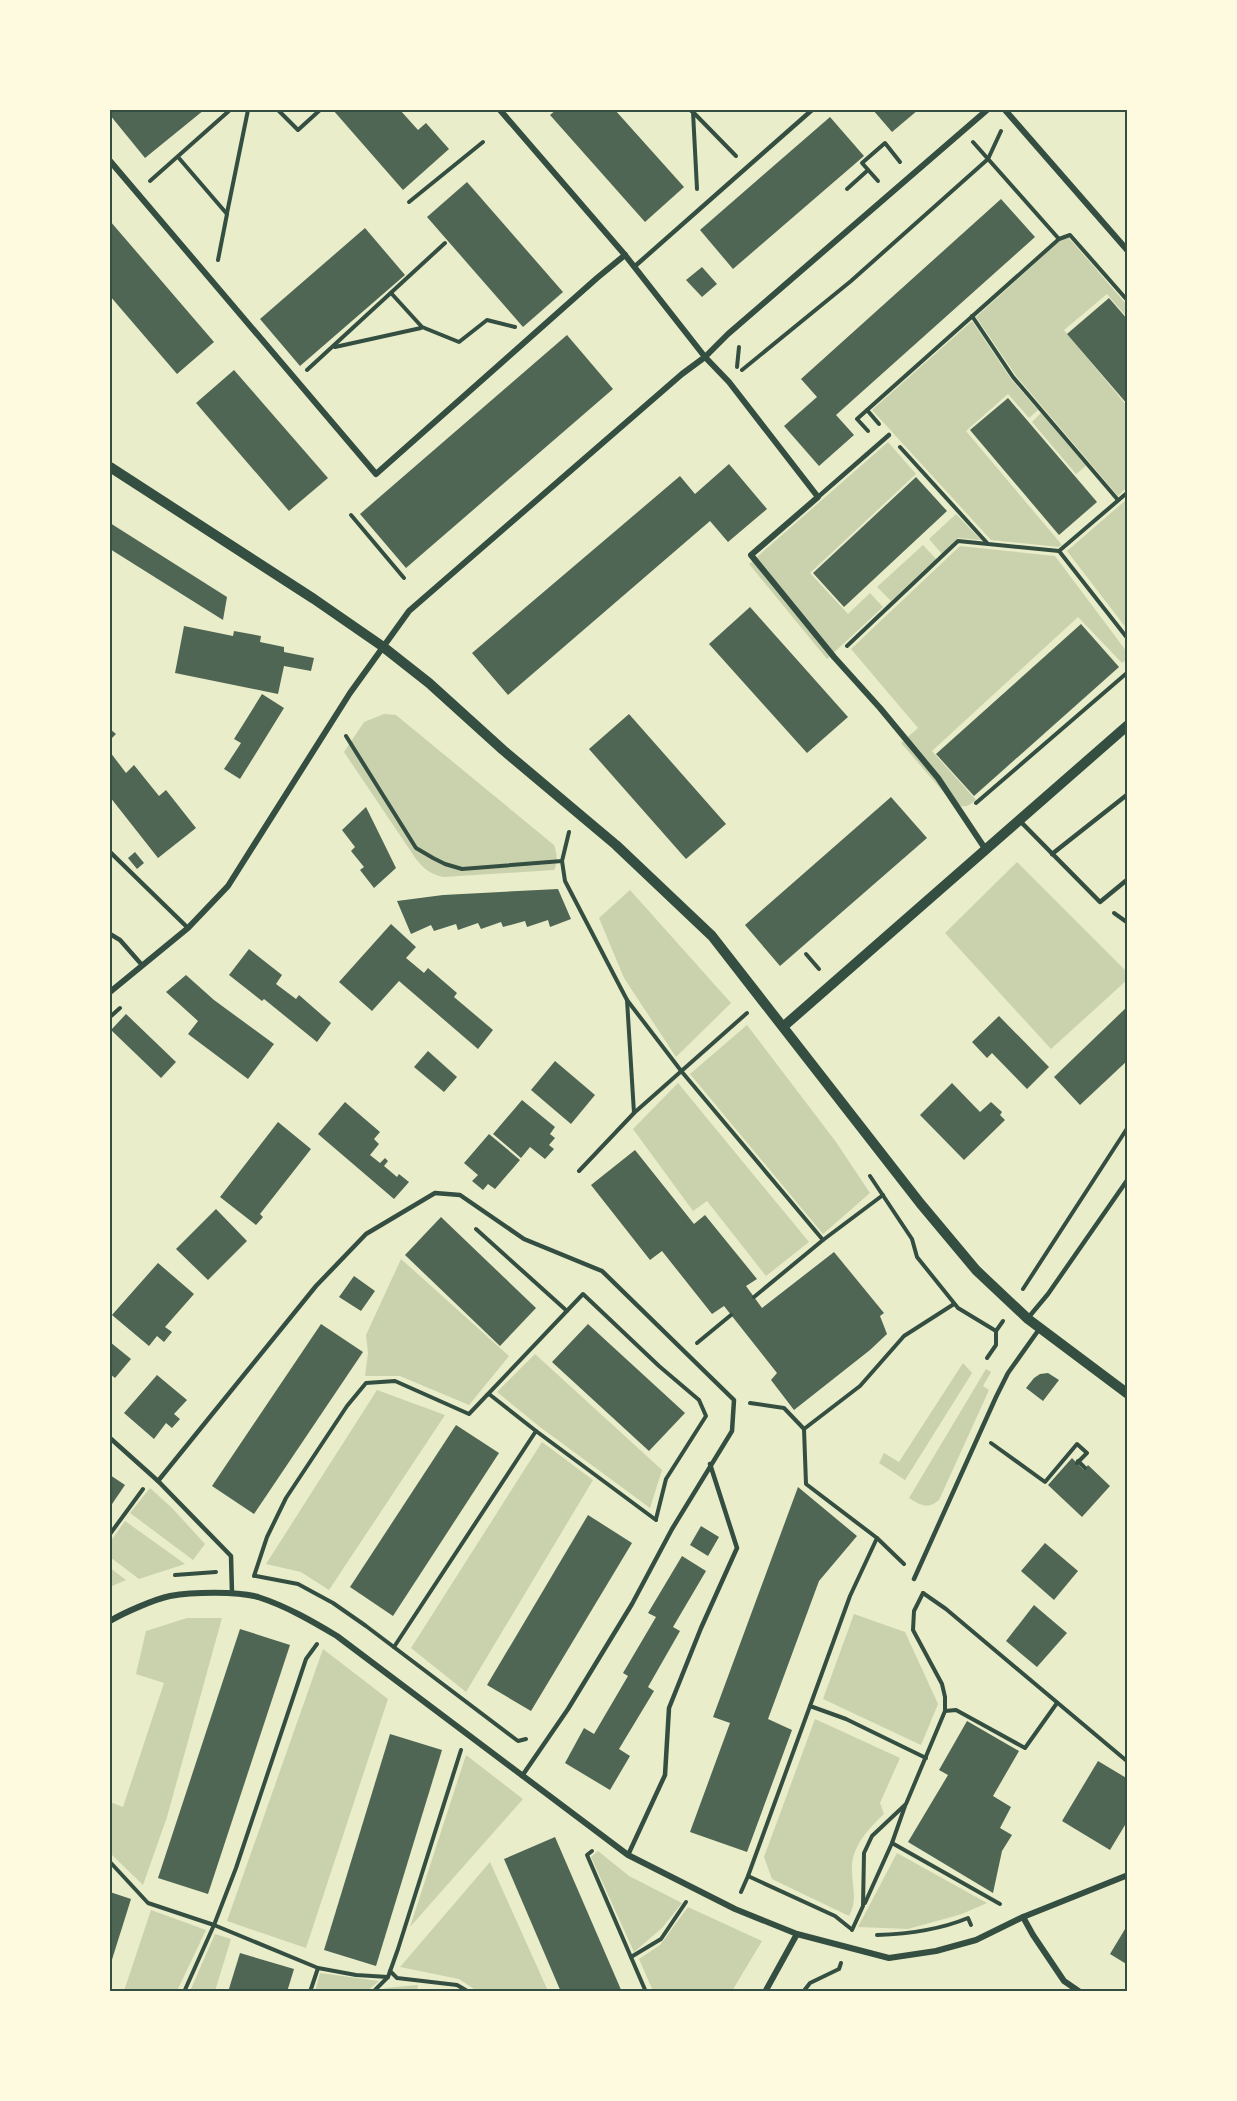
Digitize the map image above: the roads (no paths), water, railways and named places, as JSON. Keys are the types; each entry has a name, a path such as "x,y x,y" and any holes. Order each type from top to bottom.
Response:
{"street":[{"path":"501,110 625,255 705,357 729,382 818,497 750,555 938,778 986,850"},
{"path":"110,992 189,928 228,886 350,693 409,611 682,374 705,357 728,334 987,110"},
{"path":"1007,112 1128,251"},
{"path":"110,161 376,474 625,255"},
{"path":"110,467 314,599 382,646 429,683 503,750 616,845 712,936 920,1203 976,1270 1028,1319 1128,1394"},
{"path":"784,1026 1128,725"},
{"path":"110,1621 169,1596 232,1593 256,1597 298,1613 337,1636 628,1855 735,1909 796,1934 889,1958 936,1952 976,1940 1023,1917 1128,1875"},
{"path":"1023,1917 1064,1981 1080,1992"},
{"path":"765,1992 796,1934"}],"lane":[{"path":"634,267 812,110"},
{"path":"818,497 889,435"},
{"path":"1052,854 1128,794"},
{"path":"1019,820 1100,902 1128,879"},
{"path":"110,852 189,928"},
{"path":"110,933 120,940 142,965"},
{"path":"1028,1319 1128,1179"},
{"path":"158,1481 316,1286 366,1234 435,1193 460,1195 524,1239 602,1271 734,1400 732,1431 672,1528 632,1604 568,1709 522,1776"},
{"path":"915,1579 996,1397 1008,1373 1040,1328"},
{"path":"110,1438 153,1476 231,1556 232,1593"},
{"path":"628,1855 665,1775 669,1708 701,1628 737,1548 710,1464"}]}
